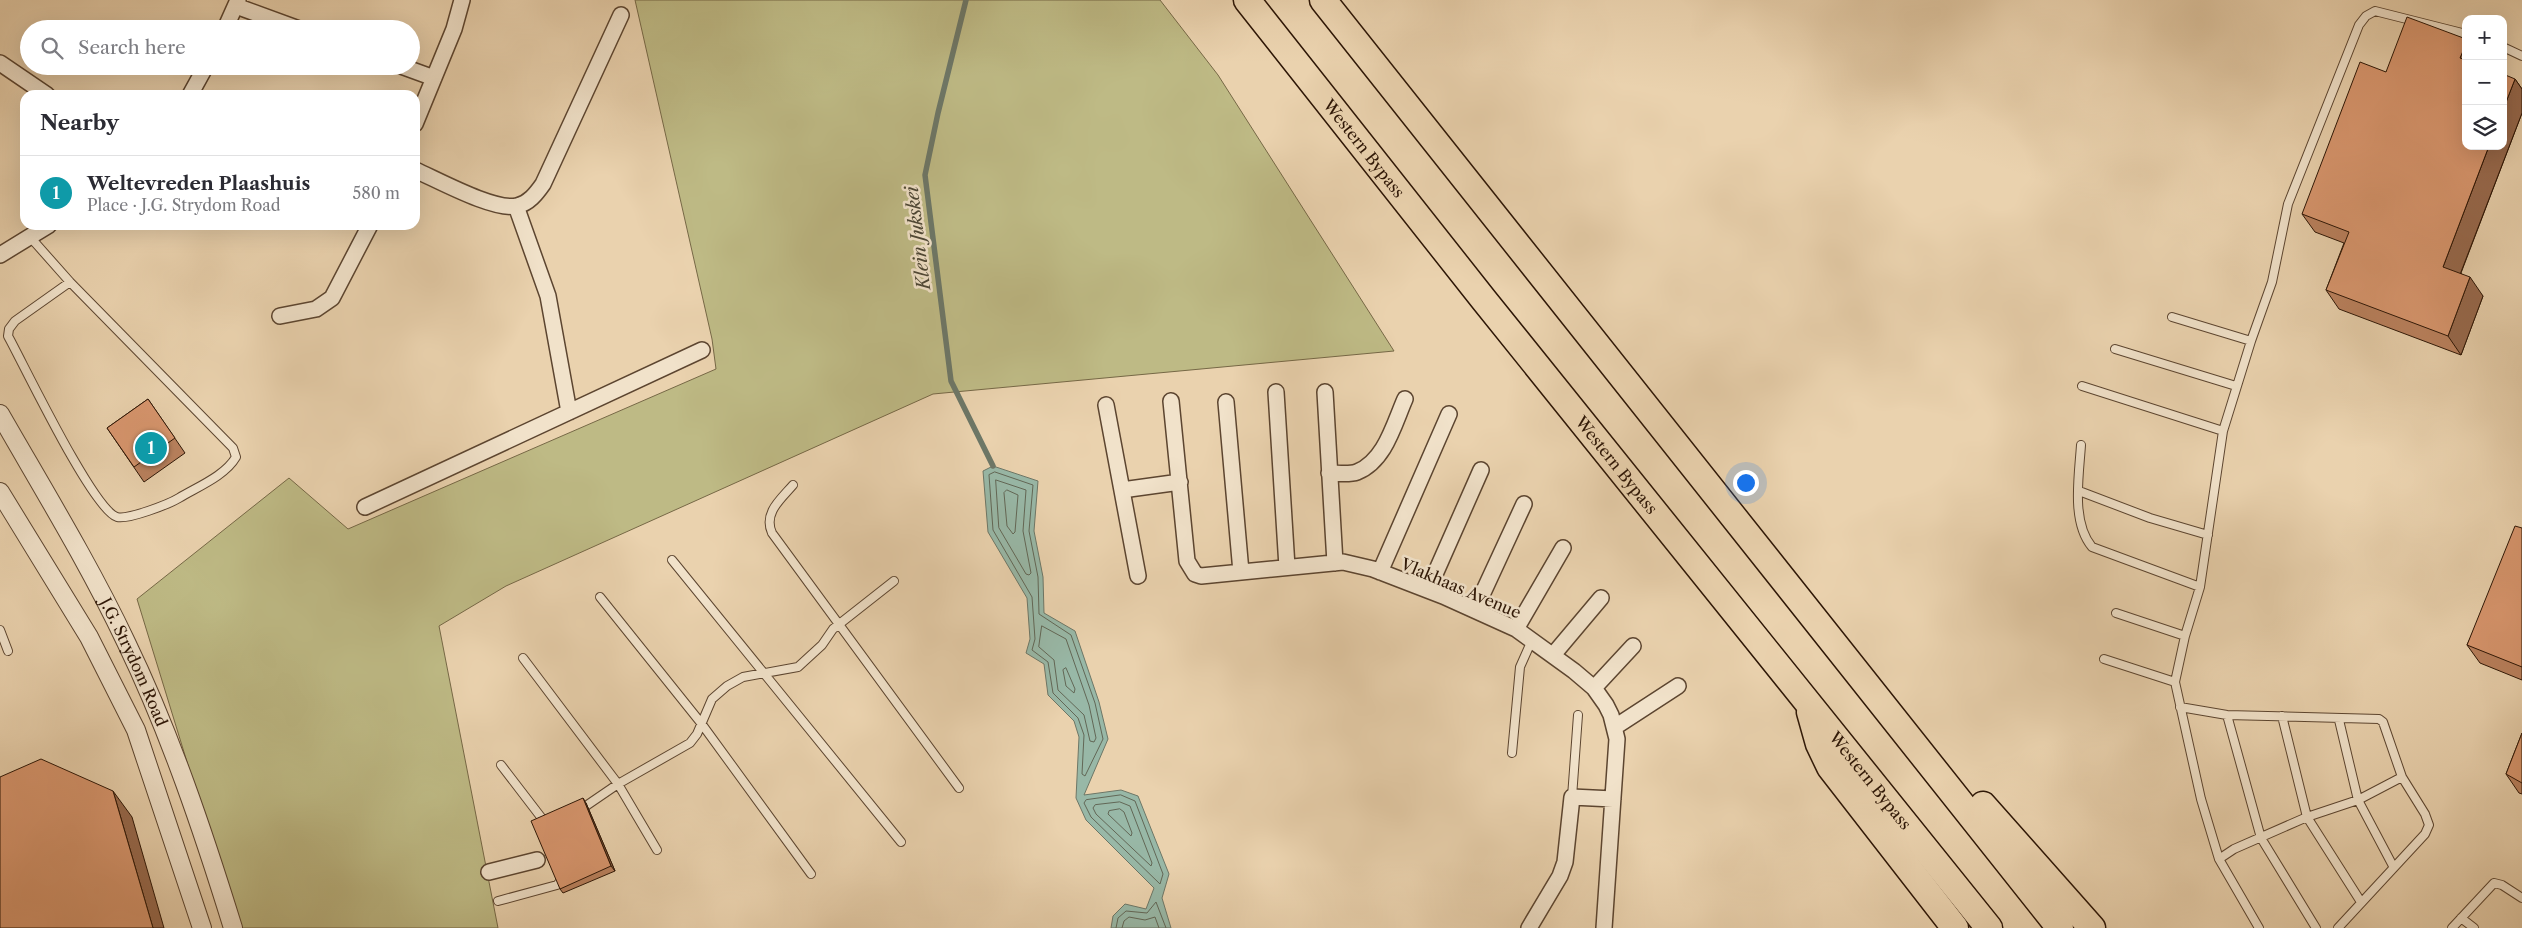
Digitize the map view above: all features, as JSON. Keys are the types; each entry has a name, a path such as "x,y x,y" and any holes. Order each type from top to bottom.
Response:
{"highway":[{"name":"Western Bypass","path":"1247,0 1989,928"},
{"path":"1323,0 2060,928"},
{"path":"1818,623 2092,928"},
{"path":"1808,702 1814,731 1830,767 1955,928"}],"street":[{"path":"420,112 454,29 462,0"},
{"path":"228,20 237,3 278,20"},
{"path":"420,172 489,202 516,206 535,196 543,184 621,15"},
{"path":"0,63 40,90"},
{"path":"420,73 434,78"},
{"path":"193,90 201,75"},
{"path":"516,206 548,296 569,412"},
{"path":"0,255 42,230"},
{"path":"280,316 316,309 332,298 367,230"},
{"path":"365,507 702,350"},
{"path":"1276,392 1287,567"},
{"path":"1325,392 1335,563"},
{"path":"1330,473 1355,473 1371,464 1379,455 1405,399"},
{"path":"1122,490 1180,482 1171,401"},
{"path":"1226,402 1241,572"},
{"path":"1106,405 1138,576"},
{"name":"J.G. Strydom Road","path":"0,414 127,642 162,726 208,846 233,928"},
{"path":"1380,572 1449,414"},
{"path":"1428,590 1481,470"},
{"name":"Vlakhaas Avenue","path":"1180,482 1187,561 1192,571 1201,576 1343,562 1380,572 1428,590 1516,629 1553,655 1594,688 1611,715 1617,739 1604,928"},
{"name":"J.G. Strydom Road","path":"0,492 90,637 136,730 202,928"},
{"path":"1475,610 1524,504"},
{"path":"1516,629 1563,548"},
{"path":"1553,655 1602,598"},
{"path":"1594,688 1633,646"},
{"path":"1615,727 1678,686"},
{"path":"1529,928 1560,876 1565,862 1572,797 1613,799"},
{"path":"489,872 541,860"}],"lane":[{"path":"2259,928 2219,859 2201,799 2175,682 2185,636 2200,587 2223,431 2250,341 2272,282 2288,204 2359,25 2366,16 2380,12 2462,33"},
{"path":"2507,49 2522,56"},
{"path":"31,238 70,282 234,448 236,457 230,467 173,502 124,518 112,514 83,479 8,336 9,329 15,321 70,282"},
{"path":"2172,317 2250,341"},
{"path":"2116,349 2236,386"},
{"path":"2082,386 2223,431"},
{"path":"2080,445 2079,491 2081,524 2089,543 2095,549 2200,587"},
{"path":"793,485 773,508 769,526 838,624 959,788"},
{"path":"2079,491 2150,518 2208,535"},
{"path":"672,560 901,842"},
{"path":"574,814 618,784 690,743 697,734 712,699 727,686 743,676 798,667 822,645 828,634 838,624 894,581"},
{"path":"600,597 701,723 811,874"},
{"path":"2116,613 2185,636"},
{"path":"0,630 8,651"},
{"path":"1512,753 1520,667 1532,640"},
{"path":"523,658 618,784 657,850"},
{"path":"2104,659 2175,682"},
{"path":"2180,707 2227,715 2381,721 2385,725 2402,777 2425,814 2429,825 2425,834 2393,866 2338,928"},
{"path":"1572,797 1578,715"},
{"path":"2227,715 2261,838 2316,928"},
{"path":"2282,716 2306,817 2361,902"},
{"path":"2339,720 2358,800 2393,866"},
{"path":"501,765 552,830 559,825"},
{"path":"2219,859 2234,849 2306,817 2358,800 2402,777"},
{"path":"498,901 557,885 567,871"},
{"path":"2452,928 2494,882 2522,898"},
{"path":"2461,918 2474,928"}],"shaded area":[{"path":"635,0 1160,0 1218,75 1394,351 933,394 506,586 439,626 498,928 238,928 137,599 289,478 348,529 716,369 712,339"}],"water":[{"path":"993,466 1038,481 1034,531 1043,577 1044,613 1075,631 1099,702 1108,739 1084,795 1121,790 1138,796 1169,874 1162,898 1171,928 1111,928 1113,916 1125,904 1146,909 1154,888 1086,820 1076,798 1079,737 1074,721 1048,695 1044,664 1026,653 1030,639 1027,598 988,532 983,471"}],"building":[{"path":"2407,17 2462,38 2462,53 2460,58 2462,59 2462,150 2487,150 2443,267 2470,277 2448,336 2326,290 2349,232 2302,214 2360,62 2386,72"},
{"path":"2507,76 2515,79 2507,100"},
{"path":"148,399 175,438 134,467 107,428"},
{"path":"2515,526 2522,528 2522,667 2467,645"},
{"path":"2522,733 2522,783 2506,774"},
{"path":"41,759 113,791 153,928 0,928 0,777"},
{"path":"583,798 611,866 560,889 531,821"}],"waterway":[{"name":"Klein Jukskei","path":"966,0 925,175 951,381 993,466"}],"place":[{"name":"Weltevreden Plaashuis","path":"151,448"}]}
